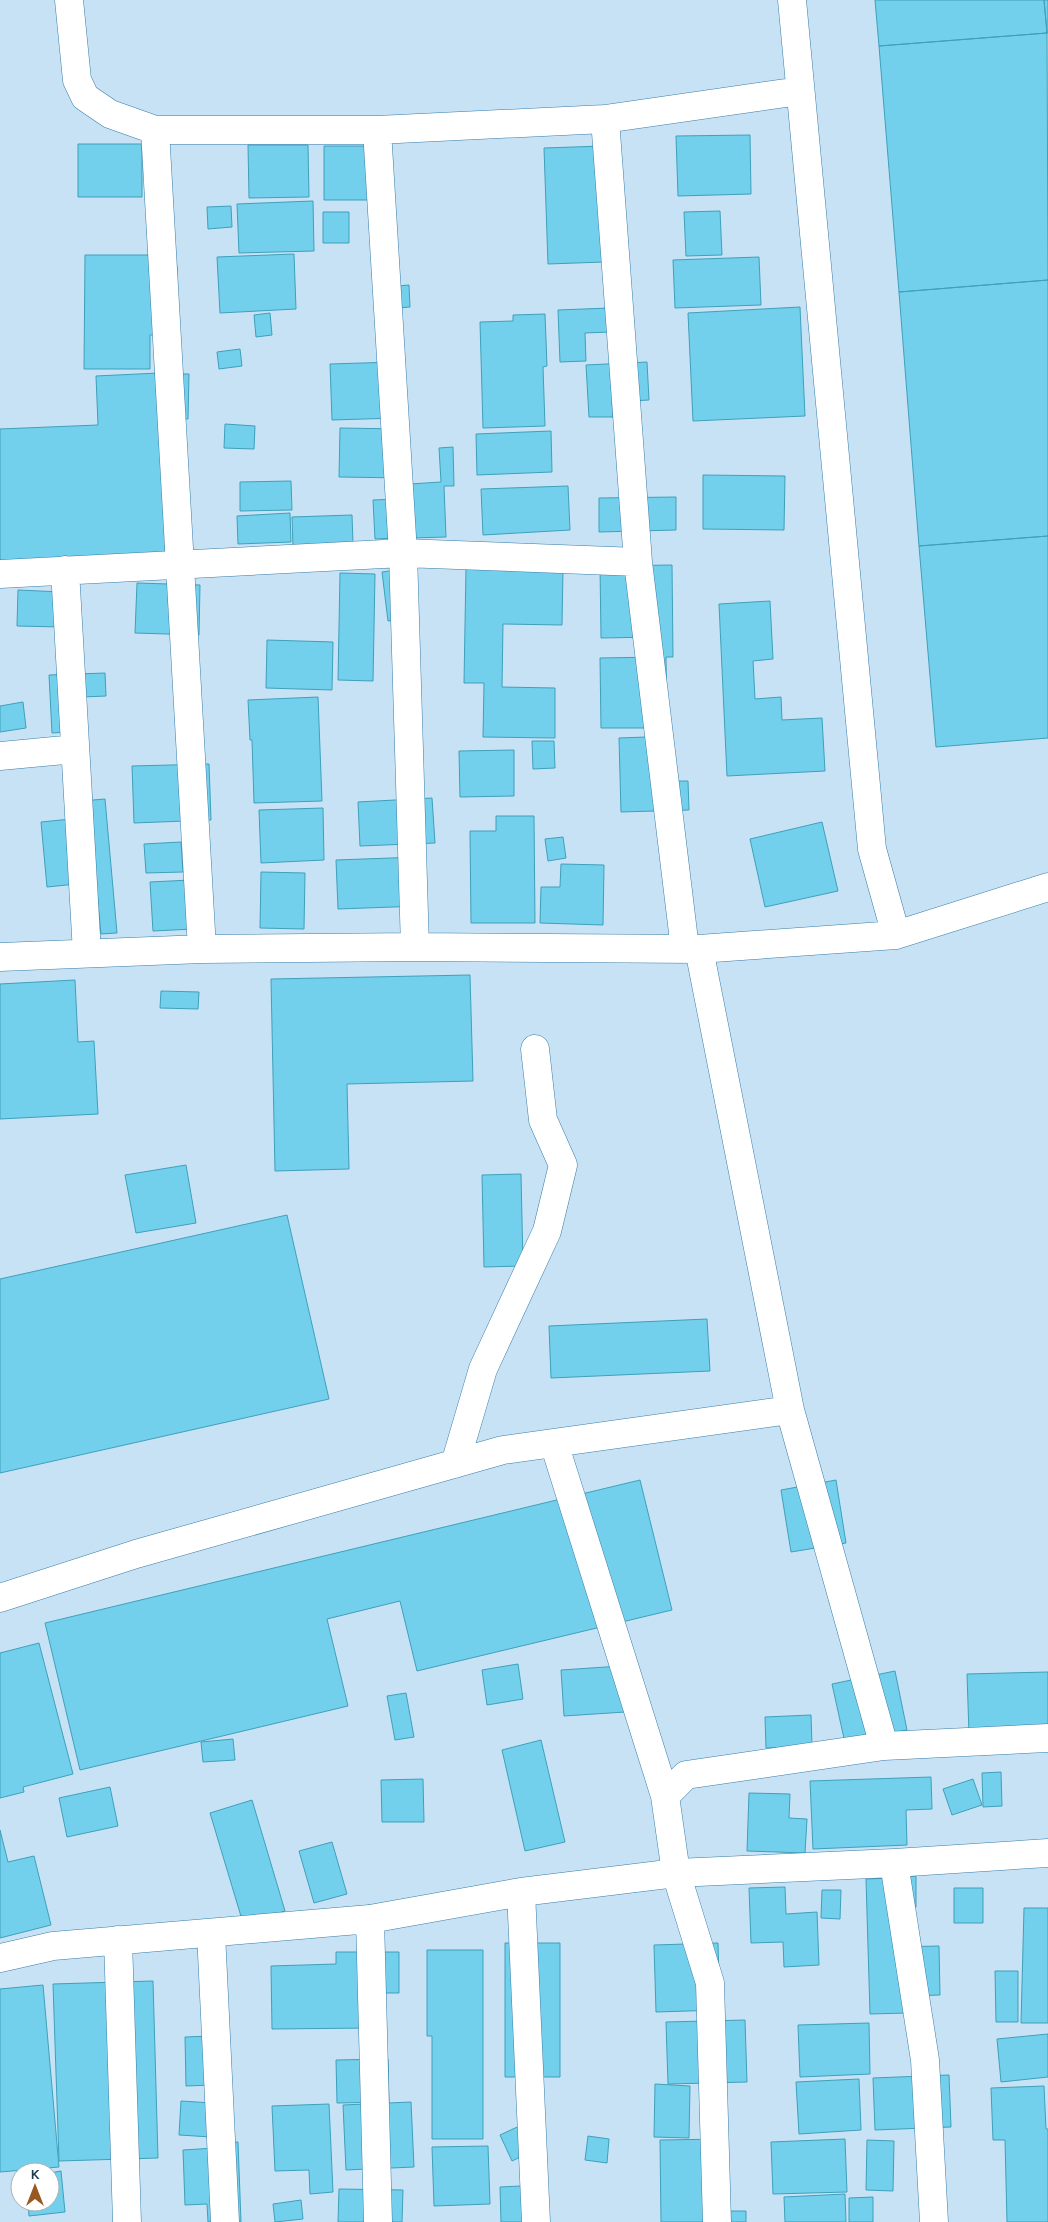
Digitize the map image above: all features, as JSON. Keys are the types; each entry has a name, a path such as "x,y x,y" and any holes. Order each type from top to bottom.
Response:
{"street":[{"path":"69,0 77,80 85,97 110,114 155,130 377,130 605,119 800,91"},
{"path":"792,0 872,850 896,935"},
{"path":"605,119 638,562 692,949 790,1410 884,1746"},
{"path":"155,130 202,949"},
{"path":"377,130 403,553 415,947"},
{"path":"0,574 403,553 638,562"},
{"path":"65,570 87,953"},
{"path":"0,756 75,749"},
{"path":"0,957 202,949 415,947 692,949 896,935 1048,886"},
{"path":"455,1464 483,1369 548,1231 563,1165 543,1120 535,1049"},
{"path":"0,1598 136,1554 503,1450 790,1410"},
{"path":"554,1443 664,1796 676,1873 710,1983 717,2222"},
{"path":"664,1796 686,1775 884,1746 1048,1738"},
{"path":"0,1958 54,1946 370,1919 521,1892 676,1873 894,1863 1048,1853"},
{"path":"894,1863 926,2060 934,2222"},
{"path":"521,1892 536,2222"},
{"path":"370,1919 378,2222"},
{"path":"211,1933 225,2222"},
{"path":"118,1940 127,2222"}],"building":[{"path":"875,0 1044,0 1047,33 879,46"},
{"path":"1044,0 1048,0 1048,33 1047,33"},
{"path":"1047,33 1048,280 899,292 879,46"},
{"path":"750,135 751,194 678,196 676,136"},
{"path":"78,144 142,144 142,197 78,197"},
{"path":"248,145 308,145 309,197 249,198"},
{"path":"324,146 387,146 387,200 324,200"},
{"path":"603,146 604,262 548,264 544,148"},
{"path":"313,201 314,251 239,253 237,204"},
{"path":"231,206 232,227 208,229 207,207"},
{"path":"720,211 722,255 686,256 684,212"},
{"path":"323,212 349,212 349,243 323,243"},
{"path":"294,254 296,309 220,313 217,257"},
{"path":"85,255 150,255 150,266 177,266 177,335 150,335 150,369 84,369"},
{"path":"759,257 761,305 675,308 673,260"},
{"path":"1048,280 1048,536 919,546 899,292"},
{"path":"409,285 410,307 386,309 385,287"},
{"path":"800,307 805,416 693,421 688,313"},
{"path":"609,308 610,332 585,333 586,361 560,362 558,310"},
{"path":"270,313 272,335 256,337 254,315"},
{"path":"545,314 547,366 543,367 545,426 483,428 480,322 513,321 513,315"},
{"path":"240,349 242,366 219,369 217,352"},
{"path":"395,362 397,418 332,420 330,364"},
{"path":"647,362 649,400 612,402 613,417 589,417 586,365"},
{"path":"159,373 183,553 0,568 0,429 98,425 96,376"},
{"path":"164,374 189,374 188,419 163,419"},
{"path":"225,424 255,426 254,449 224,448"},
{"path":"340,428 402,429 402,478 339,477"},
{"path":"551,431 552,472 477,475 476,434"},
{"path":"453,447 454,486 444,486 446,537 412,538 410,484 441,482 439,448"},
{"path":"703,475 785,476 784,530 703,529"},
{"path":"291,481 292,510 240,511 240,482"},
{"path":"568,486 570,530 483,535 481,489"},
{"path":"676,497 676,530 599,532 599,498"},
{"path":"398,499 399,538 375,539 373,500"},
{"path":"290,513 291,542 238,544 237,516"},
{"path":"352,515 353,543 293,546 292,517"},
{"path":"1048,536 1048,738 936,747 919,546"},
{"path":"672,565 673,657 666,657 667,728 601,728 600,658 657,657 657,637 601,638 600,566"},
{"path":"466,567 563,568 562,625 503,624 502,687 555,688 555,738 483,737 484,683 464,683"},
{"path":"410,568 417,617 388,621 382,572"},
{"path":"340,573 375,574 373,681 338,680"},
{"path":"137,583 200,585 199,635 135,633"},
{"path":"18,590 62,592 61,627 17,626"},
{"path":"770,601 773,659 753,661 755,699 781,697 782,720 822,718 825,771 727,776 719,604"},
{"path":"267,640 333,642 332,690 266,688"},
{"path":"105,673 106,696 82,697 84,731 52,733 49,675"},
{"path":"318,697 322,801 254,803 252,740 250,740 248,700"},
{"path":"23,702 26,728 0,732 0,706"},
{"path":"673,736 675,781 688,781 689,810 621,812 619,738"},
{"path":"532,741 554,741 555,768 533,769"},
{"path":"514,750 514,796 460,797 459,751"},
{"path":"209,764 211,820 134,823 132,766"},
{"path":"432,798 435,843 360,846 358,802"},
{"path":"105,799 117,933 101,934 96,882 47,887 41,822 71,819 70,802"},
{"path":"323,808 324,860 261,863 259,810"},
{"path":"496,816 534,816 535,923 471,923 470,831 496,831"},
{"path":"822,822 838,891 765,907 750,839"},
{"path":"563,837 566,858 548,861 545,839"},
{"path":"181,842 183,872 146,873 144,844"},
{"path":"419,857 421,906 338,909 336,860"},
{"path":"561,864 604,865 603,925 540,923 541,887 560,887"},
{"path":"261,872 305,873 304,929 260,928"},
{"path":"211,879 214,928 153,931 150,882"},
{"path":"470,975 473,1081 347,1084 349,1169 275,1171 271,979"},
{"path":"75,980 78,1042 94,1041 98,1114 0,1119 0,984"},
{"path":"161,991 199,992 198,1009 160,1008"},
{"path":"186,1165 196,1223 136,1233 125,1175"},
{"path":"521,1174 523,1266 484,1267 482,1175"},
{"path":"287,1215 329,1399 0,1473 0,1279"},
{"path":"707,1319 710,1371 551,1378 549,1326"},
{"path":"640,1480 672,1610 417,1671 400,1601 327,1619 348,1706 80,1770 45,1623"},
{"path":"836,1480 846,1543 791,1552 781,1490"},
{"path":"39,1643 73,1774 23,1787 24,1792 0,1798 0,1653"},
{"path":"518,1664 523,1699 487,1705 482,1670"},
{"path":"621,1666 625,1712 564,1716 561,1670"},
{"path":"895,1671 907,1730 845,1743 832,1684"},
{"path":"1048,1672 1048,1732 969,1734 967,1674"},
{"path":"406,1693 414,1737 395,1740 387,1696"},
{"path":"811,1715 812,1746 766,1748 765,1717"},
{"path":"233,1739 235,1760 203,1762 201,1742"},
{"path":"541,1740 565,1842 525,1851 502,1750"},
{"path":"1001,1772 1002,1806 983,1807 982,1773"},
{"path":"931,1777 932,1809 906,1810 907,1845 813,1849 810,1781"},
{"path":"423,1779 424,1822 382,1822 381,1780"},
{"path":"973,1779 982,1805 952,1815 943,1789"},
{"path":"110,1787 118,1826 67,1837 59,1798"},
{"path":"749,1793 790,1794 789,1818 807,1819 805,1853 747,1851"},
{"path":"252,1800 285,1911 243,1923 210,1813"},
{"path":"0,1830 8,1862 34,1856 51,1925 0,1938"},
{"path":"332,1842 347,1894 314,1903 299,1851"},
{"path":"916,1876 916,1907 897,1907 896,1877"},
{"path":"892,1878 894,1947 939,1946 940,1995 908,1996 908,2013 870,2014 866,1879"},
{"path":"785,1887 786,1914 817,1912 819,1965 784,1967 783,1942 751,1943 749,1888"},
{"path":"954,1888 983,1888 983,1923 954,1923"},
{"path":"822,1890 841,1890 840,1919 821,1918"},
{"path":"1024,1908 1048,1908 1048,2023 1021,2023"},
{"path":"505,1943 560,1943 560,2077 505,2077"},
{"path":"718,1943 720,2010 656,2012 654,1945"},
{"path":"427,1950 483,1950 483,2139 432,2139 432,2036 427,2036"},
{"path":"336,1952 399,1952 399,1993 369,1993 370,2028 272,2029 271,1966 336,1964"},
{"path":"995,1971 1018,1971 1018,2022 996,2022"},
{"path":"153,1981 158,2158 59,2161 53,1984"},
{"path":"43,1985 59,2162 10,2162 10,2171 0,2172 0,1989"},
{"path":"745,2020 747,2082 668,2084 666,2022"},
{"path":"869,2023 870,2074 800,2077 798,2025"},
{"path":"1048,2034 1048,2077 1001,2082 997,2039"},
{"path":"211,2036 212,2085 186,2086 185,2037"},
{"path":"388,2059 389,2102 337,2103 336,2060"},
{"path":"949,2075 951,2127 875,2130 873,2078"},
{"path":"859,2079 861,2130 799,2134 796,2082"},
{"path":"655,2084 690,2086 689,2138 654,2137"},
{"path":"1044,2086 1046,2129 1048,2129 1048,2222 1007,2222 1005,2140 993,2140 991,2088"},
{"path":"181,2101 228,2104 227,2138 179,2135"},
{"path":"411,2102 414,2167 346,2170 343,2105"},
{"path":"329,2104 333,2192 310,2194 309,2170 275,2171 272,2106"},
{"path":"528,2122 539,2148 512,2161 500,2135"},
{"path":"588,2136 609,2139 607,2163 585,2160"},
{"path":"723,2139 724,2211 746,2211 746,2222 661,2222 660,2140"},
{"path":"845,2139 847,2192 773,2194 771,2142"},
{"path":"867,2140 894,2141 893,2191 866,2190"},
{"path":"238,2142 241,2222 208,2222 207,2204 185,2205 183,2150 215,2148 215,2143"},
{"path":"488,2146 490,2204 434,2206 432,2147"},
{"path":"60,2171 65,2212 29,2216 29,2212 60,2212"},
{"path":"541,2185 542,2222 501,2222 500,2187"},
{"path":"339,2189 403,2190 402,2222 338,2222"},
{"path":"845,2194 846,2222 785,2222 784,2197"},
{"path":"873,2197 873,2222 849,2222 849,2198"},
{"path":"301,2200 303,2219 275,2222 273,2204"}]}
